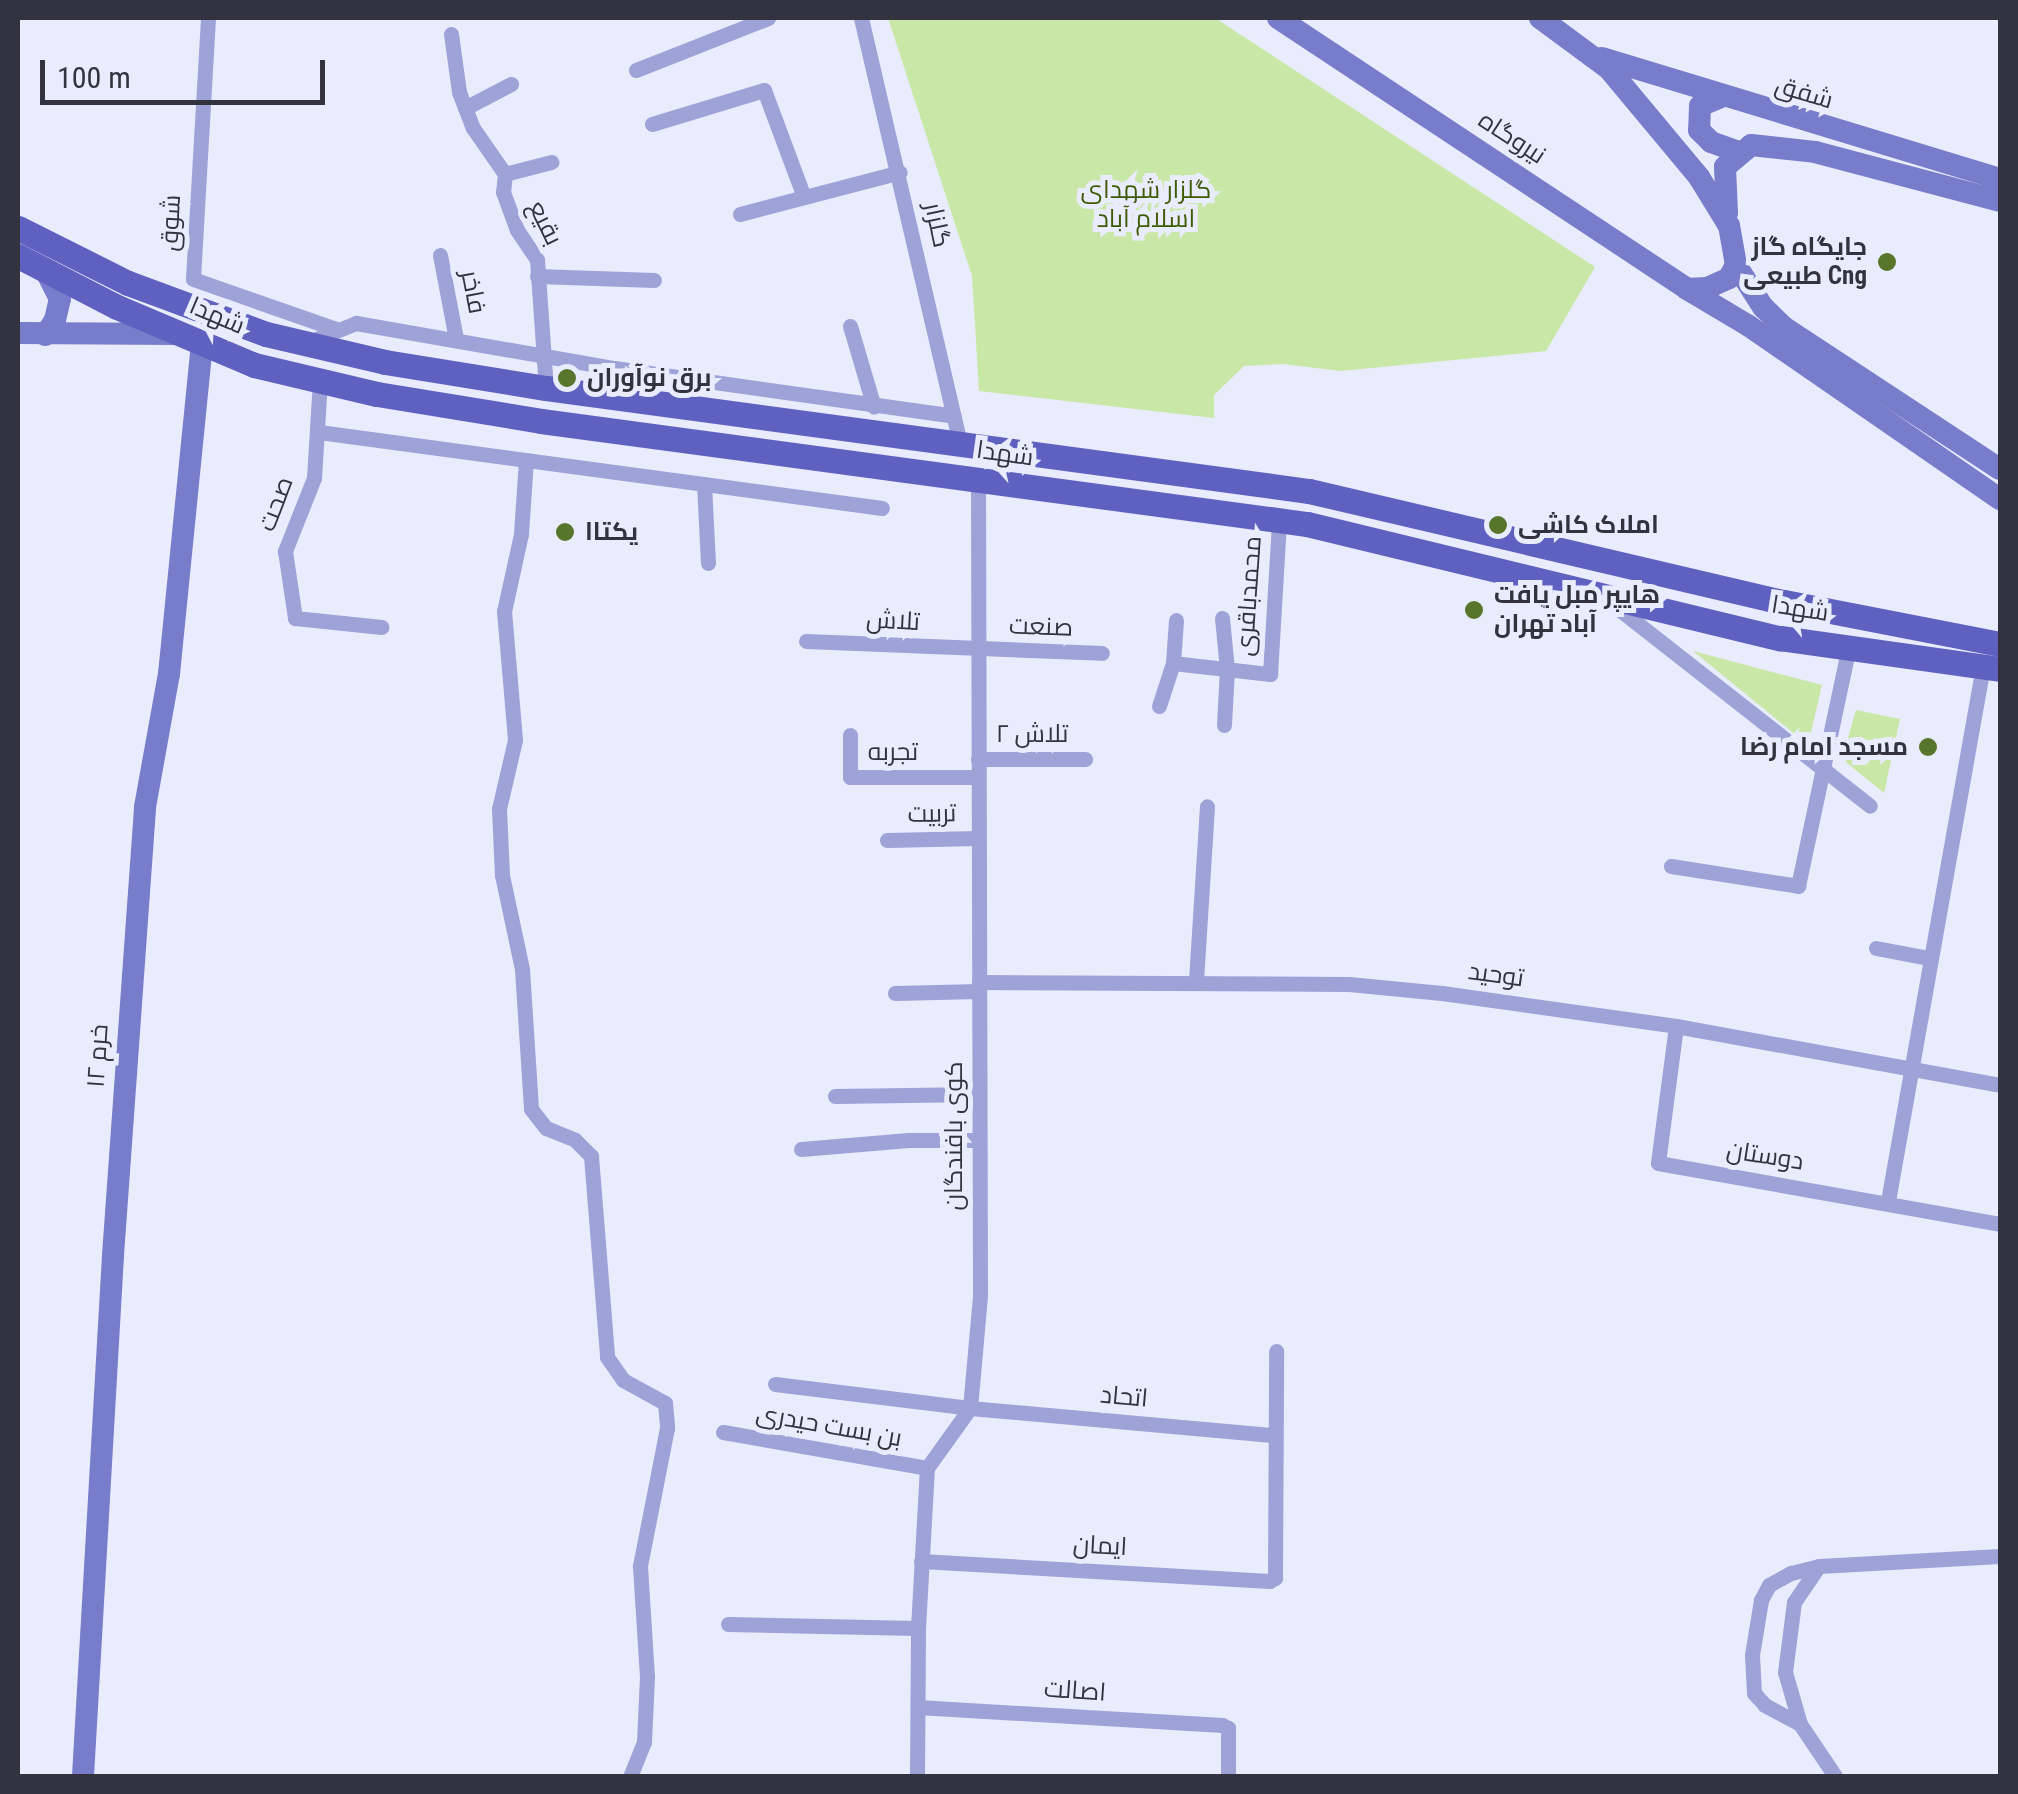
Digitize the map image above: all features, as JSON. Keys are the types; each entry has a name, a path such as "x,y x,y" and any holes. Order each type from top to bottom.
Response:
{"main road":[{"name":"نیروگاه","path":"1278,18 1302,27 1687,290 1785,328 2000,469"},
{"name":"نیروگاه","path":"1540,18 1593,56 1699,177 1729,226 1736,265 1756,317 2000,499"},
{"name":"شفق","path":"1593,56 2000,179"},
{"path":"1723,96 1700,106 1699,130 1710,142 1738,152"},
{"path":"1729,226 1722,185 1725,167 1738,152 1751,145 1776,145 2000,201"},
{"name":"شهدا","path":"18,228 191,338 254,364 320,380 542,421 1279,520 1745,630 1992,667"},
{"name":"شهدا","path":"18,256 46,271 122,295 386,362 546,388 1308,492 1752,595 2000,644"},
{"path":"1687,290 1718,285 1736,265"},
{"path":"44,335 55,320 60,299 46,271"},
{"path":"18,333 191,338"},
{"name":"خرم ۱۲","path":"84,1776 112,1255 145,807 170,674 191,338"},
{"path":"1745,630 1752,595"}],"street":[{"name":"شوق","path":"208,18 193,279 336,330"},
{"path":"636,70 768,18"},
{"name":"گلزار","path":"862,18 960,445"},
{"name":"بقیع","path":"451,34 465,108 473,128 505,174 503,192 517,230 537,260 546,388"},
{"path":"465,108 511,84"},
{"path":"652,124 764,90 804,197"},
{"path":"505,174 551,162"},
{"path":"740,214 900,172"},
{"name":"فاخر","path":"440,255 456,339"},
{"path":"537,276 654,280"},
{"path":"306,343 356,323 541,356 954,416"},
{"path":"850,326 874,407"},
{"name":"صحت","path":"320,380 320,432 314,478 285,551 295,618 382,627"},
{"path":"320,432 882,508"},
{"path":"526,460 521,534 504,611 516,740 499,809 502,875 522,969 531,1109 546,1128 575,1140 591,1156 607,1358 623,1380 664,1402 667,1428 640,1566 647,1676 644,1742 630,1776"},
{"name":"کوی بافندگان","path":"970,1408 980,1295 978,480"},
{"path":"704,484 708,564"},
{"name":"محمدباقری","path":"1227,669 1270,674 1279,520"},
{"path":"1602,596 1870,806"},
{"path":"1222,618 1227,669 1224,726"},
{"path":"1159,706 1173,663 1176,620"},
{"name":"تلاش","path":"806,642 978,650"},
{"path":"1672,866 1798,886 1848,647"},
{"name":"صنعت","path":"978,650 1102,654"},
{"path":"1173,663 1227,669"},
{"path":"1888,1201 1928,958 1992,667"},
{"name":"تجربه","path":"850,735 850,778 978,778"},
{"name":"تلاش ۲","path":"978,760 1085,760"},
{"path":"1196,982 1207,806"},
{"name":"تربیت","path":"886,840 978,838"},
{"path":"1876,948 1928,958"},
{"name":"توحید","path":"896,993 1196,982 1349,984 1676,1026 2000,1085"},
{"name":"دوستان","path":"1676,1026 1658,1163 2000,1224"},
{"path":"834,1096 979,1094"},
{"path":"801,1150 909,1140 979,1140"},
{"path":"1274,1435 1276,1351"},
{"name":"اتحاد","path":"775,1384 970,1408 1274,1435"},
{"path":"917,1776 918,1628 927,1468 970,1408"},
{"name":"بن بست حیدری","path":"722,1432 927,1468"},
{"name":"ایمان","path":"922,1561 1268,1582 1275,1578 1274,1435"},
{"path":"1800,1724 1764,1705 1754,1693 1752,1655 1761,1600 1769,1584 1819,1566 2000,1556"},
{"path":"1819,1566 1794,1602 1785,1672 1800,1724 1835,1776"},
{"path":"728,1624 918,1628"},
{"name":"اصالت","path":"918,1707 1228,1728 1228,1776"}],"green space":[{"name":"گلزار شهدای اسلام آباد","path":"888,18 1215,18 1595,267 1546,351 1340,371 1283,364 1244,366 1214,395 1214,418 979,391 972,276"},
{"path":"1693,651 1822,685 1808,745"},
{"path":"1856,710 1900,719 1884,793 1842,759"}],"place":[{"name":"جایگاه گاز طبیعی Cng","path":"1887,262"},
{"name":"برق نوآوران","path":"567,378"},
{"name":"املاک کاشی","path":"1498,525"},
{"name":"یکتاا","path":"565,532"},
{"name":"هایپر مبل یافت آباد تهران","path":"1474,610"},
{"name":"مسجد امام رضا","path":"1928,747"}]}
